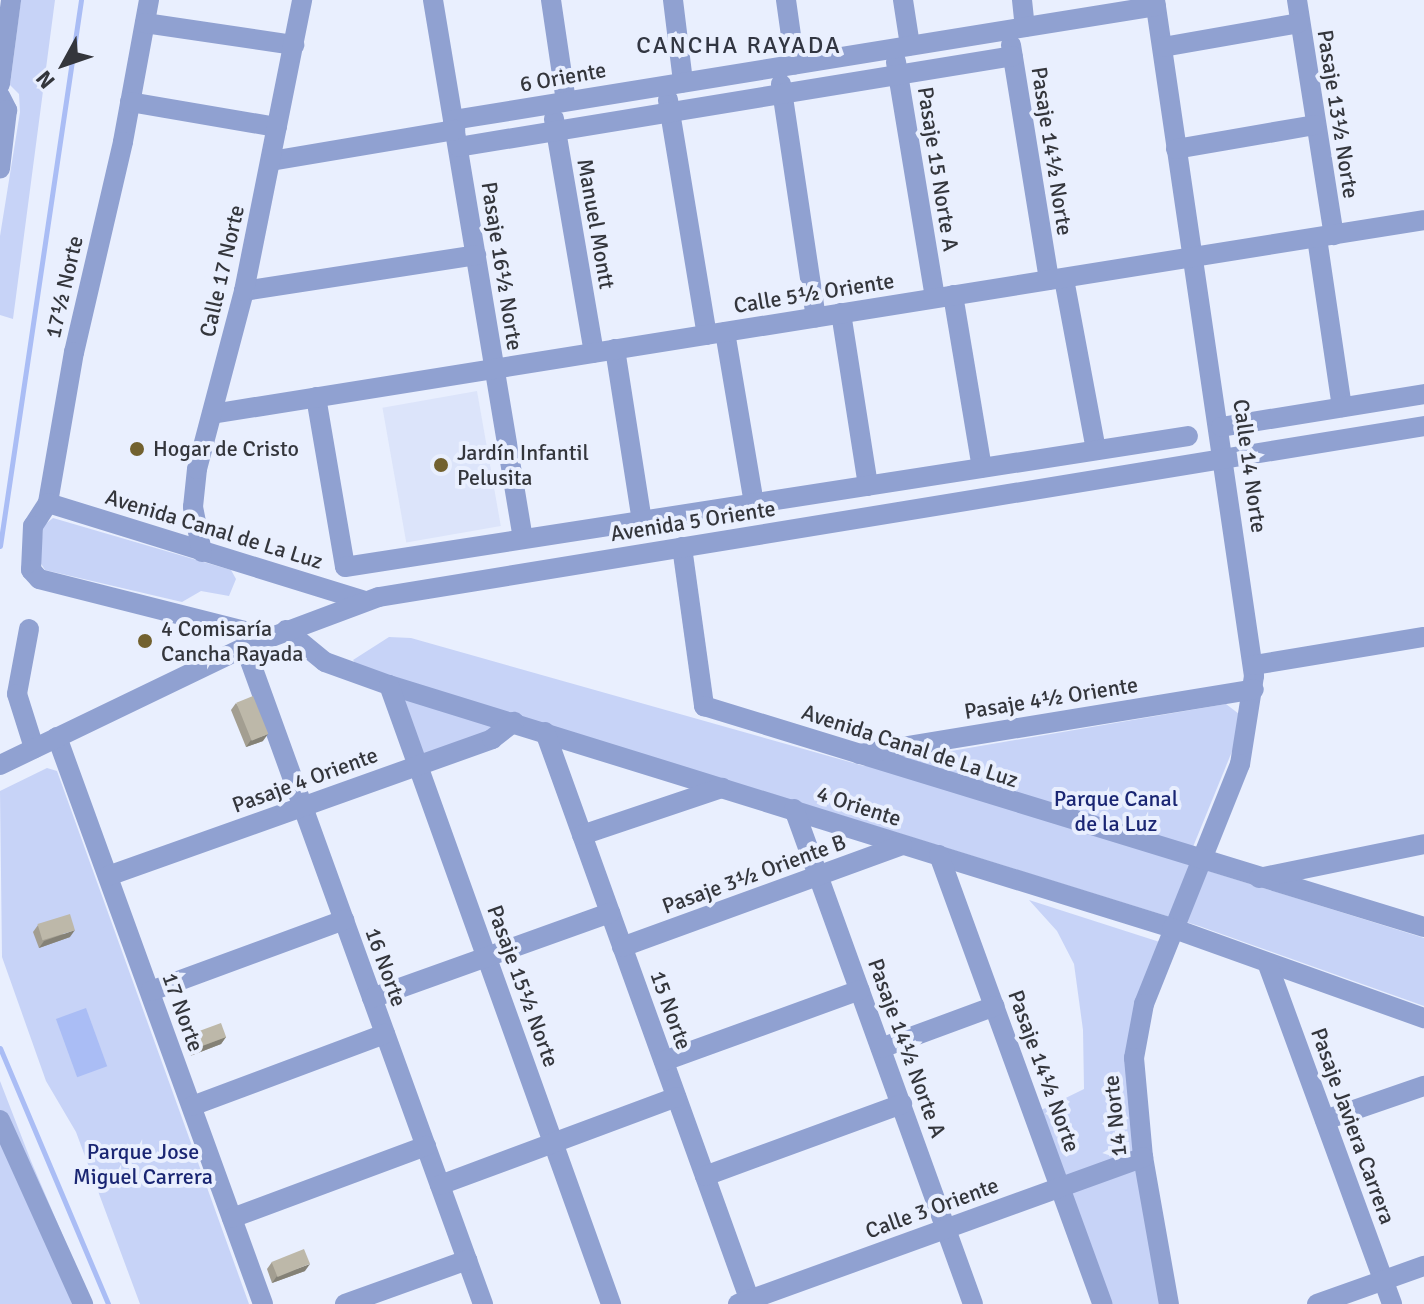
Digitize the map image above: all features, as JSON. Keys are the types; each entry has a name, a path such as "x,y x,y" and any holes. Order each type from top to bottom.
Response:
{"street":[{"path":"1,160 7,110 1,93 11,0"},
{"name":"17½ Norte","path":"149,0 130,102 74,352 48,503 33,526 31,570 39,579 277,634"},
{"name":"Calle 17 Norte","path":"202,552 194,525 194,488 244,291 302,0"},
{"name":"Pasaje 16½ Norte","path":"433,0 523,539"},
{"name":"Manuel Montt","path":"551,0 559,102 556,131 594,353"},
{"path":"673,0 674,83 670,112 754,503"},
{"path":"786,0 787,65 783,94 816,317"},
{"name":"Pasaje 15 Norte A","path":"903,0 898,75 982,468"},
{"name":"Pasaje 14½ Norte","path":"1022,0 1013,56 1056,280 1096,450"},
{"name":"Pasaje 13½ Norte","path":"1297,0 1315,125 1342,407"},
{"name":"6 Oriente","path":"271,161 455,132 559,102 1155,3"},
{"name":"Calle 14 Norte","path":"1155,3 1226,459 1254,665 1254,689 1240,764 1172,928"},
{"path":"145,23 294,45"},
{"path":"1163,47 1299,23"},
{"name":"6 Oriente","path":"455,132 556,131 1013,56"},
{"path":"130,102 277,127"},
{"path":"1176,149 1315,125"},
{"name":"Calle 5½ Oriente","path":"212,414 1424,220"},
{"path":"244,291 476,255"},
{"path":"841,313 868,486"},
{"path":"615,349 642,521"},
{"path":"1221,427 1424,394"},
{"path":"316,397 345,567 1188,436"},
{"name":"Avenida 5 Oriente","path":"0,765 245,647 365,601 1424,426"},
{"name":"Avenida Canal de La Luz","path":"48,503 365,601"},
{"name":"Avenida Canal de La Luz","path":"682,547 704,706 1424,927"},
{"path":"29,629 17,694 34,748"},
{"name":"4 Oriente","path":"277,634 325,662 389,685 1172,928 1268,965 1424,1018"},
{"path":"1254,665 1424,637"},
{"name":"16 Norte","path":"245,647 483,1304"},
{"name":"Pasaje 15½ Norte","path":"389,685 611,1304"},
{"name":"Pasaje 4½ Oriente","path":"856,755 1254,689"},
{"name":"Pasaje 4 Oriente","path":"108,876 492,739 514,722"},
{"name":"15 Norte","path":"545,732 705,1176 746,1303"},
{"name":"17 Norte","path":"57,737 263,1304"},
{"path":"582,835 722,788"},
{"name":"Pasaje 14½ Norte A","path":"794,809 973,1304"},
{"path":"1257,878 1424,844"},
{"name":"Pasaje 3½ Oriente B","path":"622,947 902,845"},
{"name":"Pasaje 14½ Norte","path":"939,855 1102,1304"},
{"path":"372,998 610,913"},
{"path":"151,991 344,920"},
{"name":"14 Norte","path":"1169,1304 1143,1157 1134,1058 1144,1004 1172,928"},
{"name":"Pasaje Javiera Carrera","path":"1268,965 1392,1304"},
{"path":"664,1061 860,990"},
{"path":"881,1048 995,1006"},
{"path":"192,1106 385,1034"},
{"path":"1325,1120 1424,1086"},
{"path":"440,1185 676,1097"},
{"path":"705,1176 902,1104"},
{"path":"0,1120 83,1304"},
{"path":"232,1218 426,1146"},
{"name":"Calle 3 Oriente","path":"746,1303 1143,1157"},
{"path":"345,1304 467,1260"},
{"path":"1317,1304 1424,1266"}],"shaded area":[{"name":"Jardín Infantil Pelusita","path":"477,391 501,526 406,543 382,408"},
{"path":"86,1008 107,1066 77,1077 56,1019"}],"green space":[{"path":"21,0 55,0 13,319 0,315 0,236 20,112 19,94 10,85"},
{"path":"53,518 231,570 236,579 229,596 201,591 182,602 45,570 40,562 43,526"},
{"name":"Parque Canal de la Luz","path":"389,637 411,638 864,766 1226,704 1239,714 1233,749 1186,864 1424,938 1424,1006 1199,926 357,666 353,660"},
{"path":"401,695 493,724 495,730 424,756"},
{"name":"Parque Jose Miguel Carrera","path":"47,768 57,771 249,1304 140,1304 76,1132 46,1081 2,957 0,791"},
{"path":"1029,900 1169,945 1128,1061 1165,1304 1106,1304 1035,1113 1084,1089 1083,1030 1074,964 1057,931"},
{"path":"0,1081 31,1161 92,1304 0,1304"}],"building":[{"path":"253,696 268,734 252,741 236,703"},
{"path":"70,914 75,930 42,940 37,924"},
{"path":"221,1023 226,1037 194,1049 189,1035"},
{"path":"304,1249 310,1264 278,1277 272,1262"}],"waterway":[{"path":"0,546 81,0"},
{"path":"0,1048 108,1304"}],"place":[{"name":"Hogar de Cristo","path":"137,449"},
{"name":"Jardín Infantil Pelusita","path":"441,465"},
{"name":"4 Comisaría Cancha Rayada","path":"145,641"}],"district":[{"name":"CANCHA RAYADA","path":"739,46"}]}
